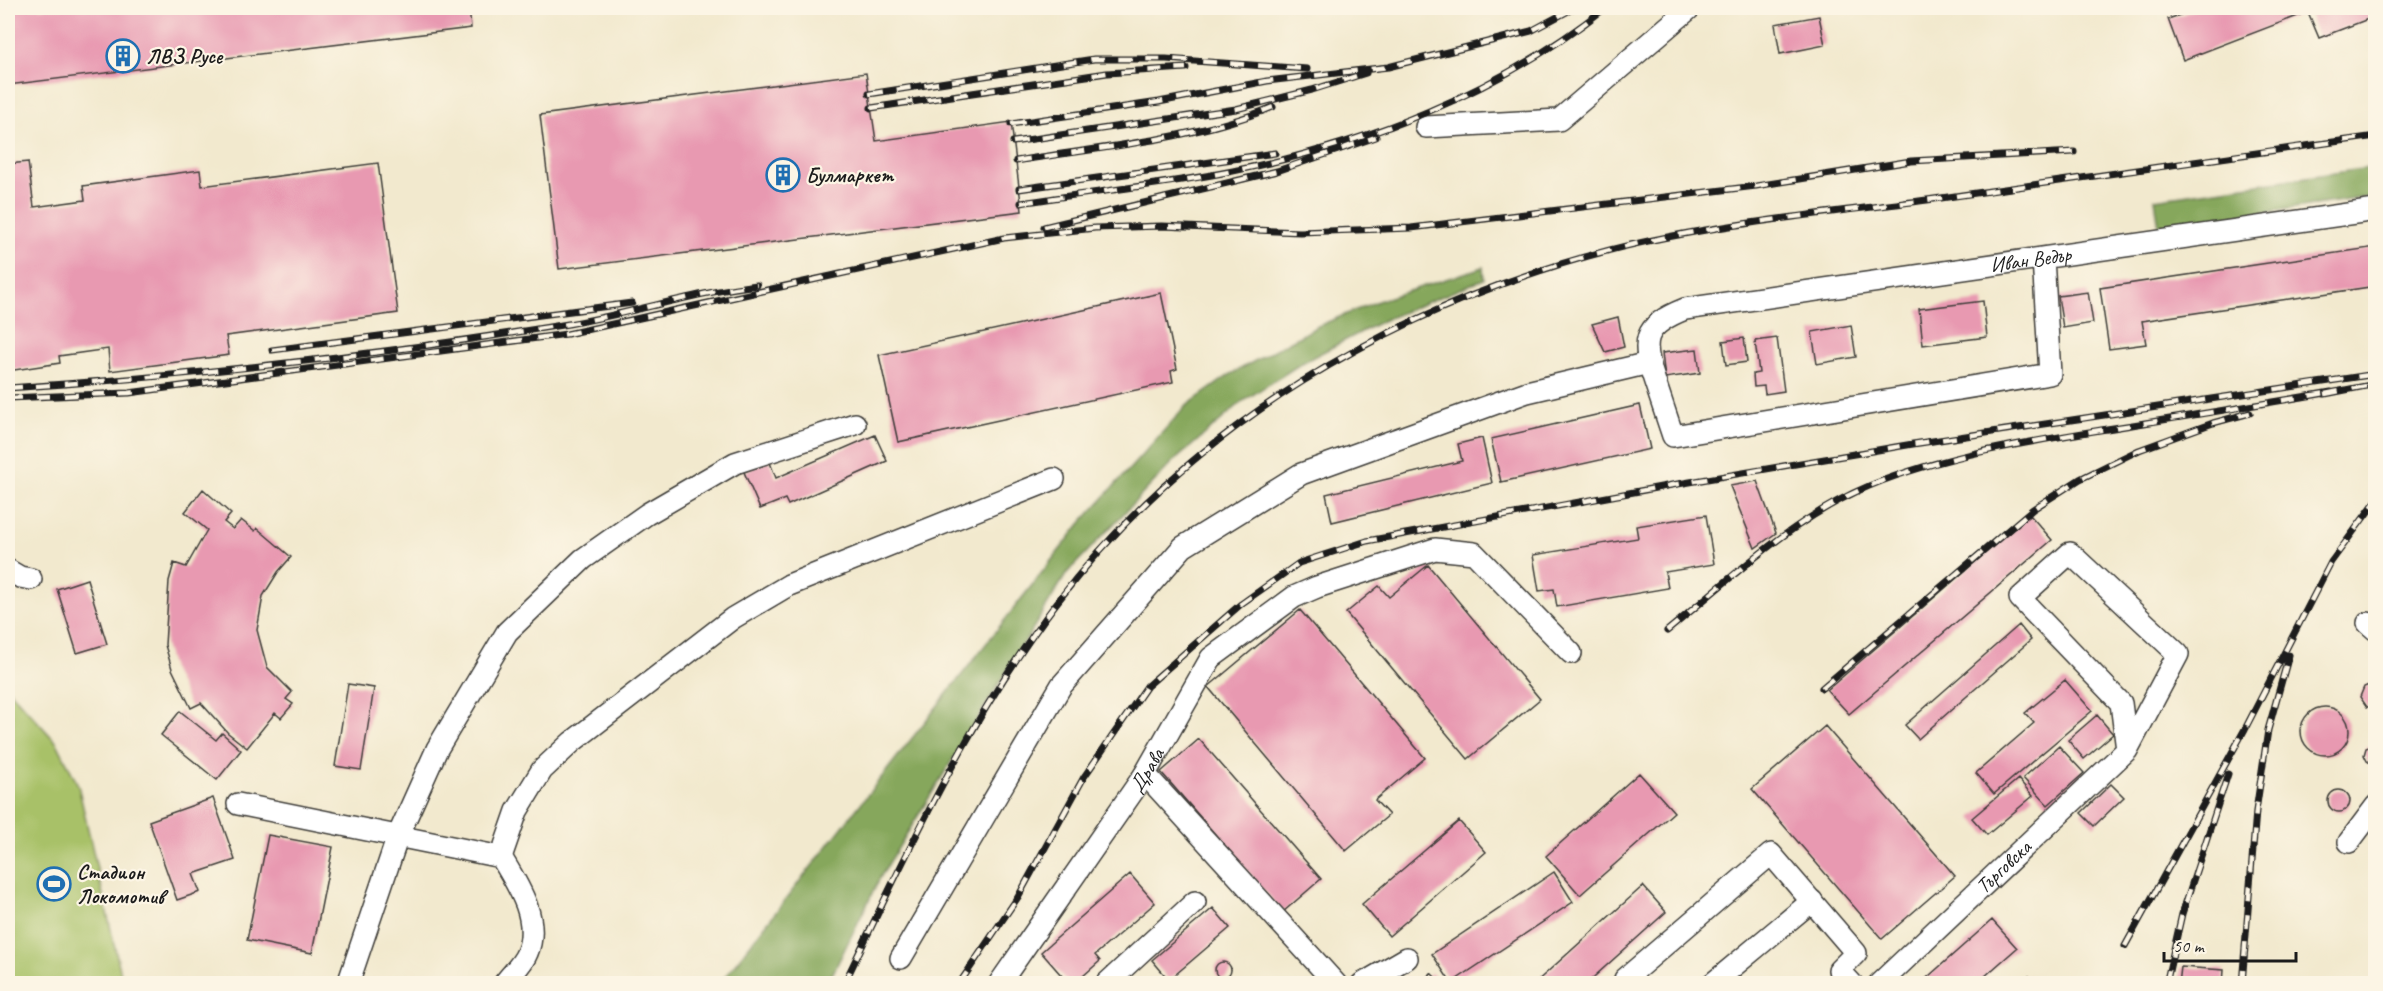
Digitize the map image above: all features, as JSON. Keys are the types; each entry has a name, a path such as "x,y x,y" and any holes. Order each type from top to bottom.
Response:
{"street":[{"path":"1426,127 1559,120 1690,8"},
{"name":"Иван Ведър","path":"2043,258 2050,374 1673,436 1645,352 1651,330 1666,316 1685,309 2376,210"},
{"path":"901,958 1061,686 1183,547 1301,474 1527,392 1649,363"},
{"path":"348,984 398,836 436,749 507,632 584,558 647,514 735,463 855,424"},
{"path":"501,857 517,811 542,770 572,742 733,618 789,585 1054,479"},
{"name":"Драва","path":"999,984 1145,774 1211,658 1294,597 1317,586 1435,549 1474,553 1570,653"},
{"name":"Търговска","path":"1879,984 2127,750 2178,654 2070,553 2020,598 2121,703 2127,750"},
{"path":"8,570 20,577 31,579"},
{"path":"1145,774 1336,984"},
{"path":"238,804 501,857 518,886 534,928 527,954 504,984"},
{"path":"2349,842 2376,806"},
{"path":"1625,979 1771,854 1856,953 1839,970 1851,984"},
{"path":"1712,984 1812,901"},
{"path":"1118,980 1195,902"},
{"path":"1362,984 1407,958"}],"green space":[{"path":"2375,167 2375,196 2159,228 2155,199"},
{"path":"1483,267 1484,279 1384,320 1302,363 1243,401 1172,463 1067,573 881,876 828,983 720,983 1080,524 1186,406 1231,374 1318,326 1378,301"},
{"name":"Стадион Локомотив","path":"8,689 57,743 78,785 123,983 8,983"}],"building":[{"name":"ЛВЗ Русе","path":"8,8 469,8 471,28 8,85"},
{"path":"2200,8 2376,8 2376,16 2319,38 2308,12 2183,60 2168,19"},
{"path":"1819,16 1825,45 1780,54 1775,24"},
{"name":"Булмаркет","path":"866,73 876,141 1011,122 1022,211 559,269 540,115"},
{"path":"28,162 34,207 85,200 83,186 200,170 202,186 378,163 398,313 226,336 229,355 110,371 108,349 59,356 60,363 8,371 8,164"},
{"path":"2376,247 2376,286 2142,321 2146,344 2109,349 2100,288"},
{"path":"2088,292 2093,323 2063,328 2058,296"},
{"path":"1161,293 1177,369 1171,371 1173,382 898,442 879,355"},
{"path":"1983,301 1987,337 1923,345 1919,309"},
{"path":"1618,317 1624,347 1605,352 1592,324"},
{"path":"1851,325 1856,357 1817,364 1812,332"},
{"path":"1744,338 1747,362 1726,365 1723,341"},
{"path":"1777,338 1784,391 1765,394 1764,386 1754,387 1753,374 1759,373 1755,341"},
{"path":"1697,349 1700,373 1665,378 1662,353"},
{"path":"1640,405 1650,449 1501,482 1491,439"},
{"path":"875,435 887,461 788,505 785,499 760,509 744,472 769,460 776,478"},
{"path":"1482,438 1492,483 1332,522 1326,494 1462,461 1458,444"},
{"path":"1757,481 1776,533 1755,548 1730,486"},
{"path":"203,489 231,514 224,522 233,529 241,520 255,531 257,528 291,557 278,572 263,596 257,630 267,667 292,692 286,699 293,704 281,718 275,713 247,748 228,733 201,703 191,708 172,669 165,645 169,581 174,563 186,567 207,530 185,512"},
{"path":"1706,515 1714,564 1665,572 1668,588 1557,607 1554,589 1539,591 1533,555 1638,538 1636,526"},
{"path":"2030,515 2052,540 1849,714 1827,690"},
{"path":"1428,565 1540,699 1468,759 1346,613 1379,586 1389,597"},
{"path":"87,579 107,644 77,653 57,589"},
{"path":"1300,610 1425,758 1375,800 1389,815 1346,851 1208,687"},
{"path":"2019,625 2031,640 1918,739 1905,725"},
{"path":"2065,680 2092,711 1994,794 1976,773 2034,723 2025,713"},
{"path":"348,684 374,688 361,770 335,766"},
{"path":"2376,684 2376,707 2367,707 2360,697 2364,687"},
{"path":"2320,707 2330,707 2342,714 2349,726 2349,736 2342,748 2330,755 2320,755 2305,744 2301,736 2301,726 2312,711"},
{"path":"180,711 216,740 222,733 241,750 217,780 161,735"},
{"path":"2097,715 2113,734 2084,759 2068,740"},
{"path":"1825,726 1955,876 1882,939 1752,789"},
{"path":"1199,739 1321,879 1283,912 1161,772"},
{"path":"2376,744 2376,765 2373,765 2364,755 2366,748"},
{"path":"2059,746 2084,773 2048,805 2023,778"},
{"path":"1639,773 1674,812 1580,895 1546,856"},
{"path":"2018,779 2033,796 1987,835 1972,818"},
{"path":"2111,784 2124,797 2094,826 2081,813"},
{"path":"2339,790 2347,793 2350,801 2347,809 2339,812 2331,809 2328,801 2331,793"},
{"path":"213,798 235,860 193,874 200,892 177,900 149,821"},
{"path":"1459,821 1486,852 1389,936 1362,904"},
{"path":"268,835 333,847 312,953 247,940"},
{"path":"1554,872 1573,902 1451,983 1432,954"},
{"path":"1130,874 1155,903 1095,955 1100,961 1074,984 1069,984 1041,952"},
{"path":"1643,886 1666,912 1586,984 1534,984"},
{"path":"1213,908 1230,928 1169,980 1152,960"},
{"path":"1992,920 2017,948 1976,984 1920,984"},
{"path":"1223,962 1229,964 1231,970 1229,976 1223,978 1217,976 1215,970 1217,964"},
{"path":"2181,967 2224,970 2223,984 2179,984"},
{"path":"1431,973 1442,984 1420,984"},
{"path":"2029,976 2036,984 2021,984"},
{"path":"1406,977 1412,984 1399,984"}],"railway":[{"path":"1011,124 1159,102 1267,81 1388,67 1531,31 1574,8"},
{"path":"1021,203 1233,171 1283,160 1381,130 1475,90 1520,66 1605,8"},
{"path":"869,94 1094,59 1166,59 1307,69"},
{"path":"871,108 1107,73 1186,68"},
{"path":"1013,142 1236,109 1312,90 1366,73"},
{"path":"1016,161 1179,135 1273,107"},
{"path":"844,984 915,837 966,741 1023,649 1055,605 1109,540 1169,482 1234,429 1302,381 1375,340 1451,304 1529,274 1610,250 1688,233 1767,220 1927,200 2376,136"},
{"path":"1044,227 1277,171 1376,137"},
{"path":"8,398 129,393 567,334 1004,238 1095,228 1162,226 1300,232 1411,228 1756,186 1911,161 2074,152"},
{"path":"1019,189 1275,153"},
{"path":"8,388 216,371 424,346 586,321 707,293 757,285"},
{"path":"272,350 632,303"},
{"path":"959,984 1018,897 1084,777 1147,686 1241,604 1299,563 1367,541 1672,485 1913,444 2376,374"},
{"path":"2325,394 2376,384"},
{"path":"1667,631 1788,532 1841,499 1898,475 1957,458 2017,445 2331,392"},
{"path":"1822,688 2033,509 2080,479 2139,450 2213,423 2250,413"},
{"path":"2125,946 2245,729 2331,562 2376,501"},
{"path":"2242,984 2256,811 2268,730 2289,655"},
{"path":"2166,984 2182,914 2228,774"}],"place":[{"name":"ЛВЗ Русе","path":"123,56"},
{"name":"Булмаркет","path":"783,175"},
{"name":"Стадион Локомотив","path":"54,884"}]}
